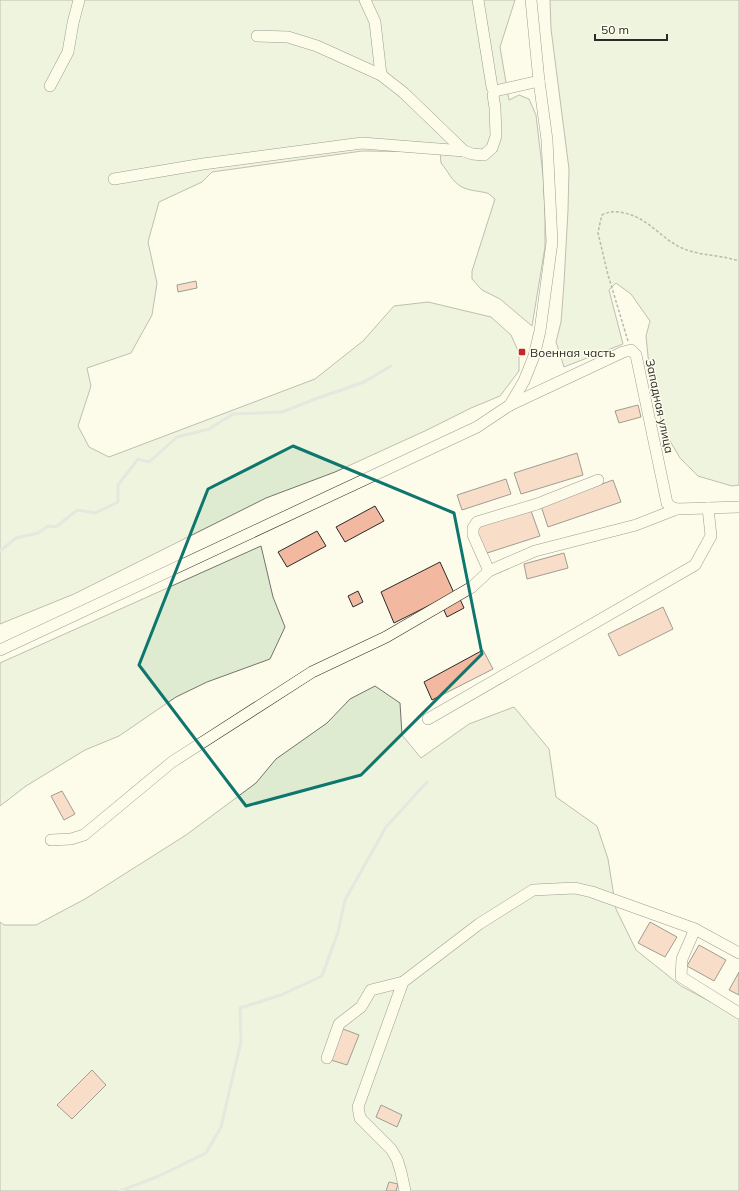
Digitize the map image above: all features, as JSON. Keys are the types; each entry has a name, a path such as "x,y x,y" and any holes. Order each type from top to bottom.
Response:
{"street":[{"path":"50,86 68,52 73,23 80,0"},
{"path":"365,0 375,22 381,75"},
{"path":"478,0 492,87 495,91"},
{"path":"510,405 524,381 534,356 540,331 552,242 547,140 532,0"},
{"path":"257,36 288,37 317,46 381,75 404,93 464,151"},
{"path":"495,91 540,81"},
{"path":"114,179 204,164 362,143 464,151 472,154 484,155 492,148 496,136 493,95 495,91"},
{"name":"Западная улица","path":"0,650 477,427 510,405 623,352 631,350 636,356 667,503 671,507 677,509"},
{"path":"489,571 473,535 473,528 477,522 537,504 598,480"},
{"path":"52,840 71,839 84,835 172,762 312,672 386,637 472,587 489,571 535,551 636,525 677,509 739,507"},
{"path":"428,719 695,565 711,536 708,508"},
{"path":"326,1058 339,1024 361,1006 371,990 403,982 479,924 533,890 575,888 592,892 695,929 739,953"},
{"path":"695,929 682,959 681,977 739,1013"},
{"path":"403,982 358,1107 360,1118 391,1149 397,1159 405,1191"}],"path":[{"path":"631,350 608,275 598,233 602,215 614,211 632,214 648,222 676,245 690,252 725,257 739,261"}],"highlighted area":[{"path":"293,446 454,513 482,654 361,775 246,806 139,665 208,489"}],"green space":[{"path":"0,0 515,0 500,47 509,100 519,95 529,99 536,115 543,175 545,247 532,326 500,299 482,290 472,279 472,271 495,199 487,193 468,189 459,185 441,163 440,152 362,151 212,172 202,182 159,202 148,242 157,283 152,315 131,353 87,368 91,386 78,426 89,447 109,457 315,379 363,341 394,306 428,302 491,317 511,335 519,353 519,371 500,396 471,408 335,472 266,498 74,594 0,624"},
{"path":"550,0 739,0 739,485 732,486 698,476 680,458 663,429 649,366 646,336 650,321 631,294 616,283 609,290 623,344 564,367 556,342 561,322 564,283 569,169 551,29"},
{"path":"261,546 273,597 285,627 270,659 207,682 176,697 119,736 85,750 26,786 0,806 0,663"},
{"path":"375,686 400,703 402,735 421,758 469,724 514,707 549,749 556,797 597,826 608,859 616,909 636,950 681,986 739,1017 739,1191 0,1191 0,922 4,925 36,925 85,899 186,835 256,783 276,759 327,723 350,699"}],"building":[{"path":"196,281 197,288 178,292 177,285"},
{"path":"638,405 641,417 619,423 615,411"},
{"path":"577,453 583,475 521,494 514,473"},
{"path":"506,479 511,494 462,510 457,495"},
{"path":"613,480 621,502 548,527 541,506"},
{"path":"375,506 384,521 345,542 336,527"},
{"path":"530,508 540,536 484,554 476,527"},
{"path":"317,531 326,546 287,567 278,552"},
{"path":"564,553 568,568 527,579 524,564"},
{"path":"440,562 454,593 394,623 381,592"},
{"path":"358,591 363,602 353,607 348,596"},
{"path":"460,599 464,608 447,617 443,608"},
{"path":"663,607 673,629 619,656 608,634"},
{"path":"483,650 493,669 432,700 424,682"},
{"path":"62,791 75,814 64,820 51,796"},
{"path":"650,922 677,937 665,957 638,943"},
{"path":"699,945 726,960 714,981 687,966"},
{"path":"739,972 739,995 729,990"},
{"path":"343,1029 359,1035 347,1065 331,1060"},
{"path":"92,1070 106,1085 72,1119 57,1105"},
{"path":"381,1105 402,1115 397,1127 376,1117"},
{"path":"389,1182 398,1184 396,1191 386,1191"}],"waterway":[{"path":"0,551 16,538 38,533 48,526 56,527 77,510 95,513 118,502 118,485 138,459 149,462 177,437 209,429 233,414 282,412 364,382 391,366"},
{"path":"120,1191 159,1176 206,1153 221,1127 241,1042 240,1008 281,995 322,976 338,932 345,900 386,827 427,782"}],"place":[{"name":"Военная часть","path":"522,352"}]}
